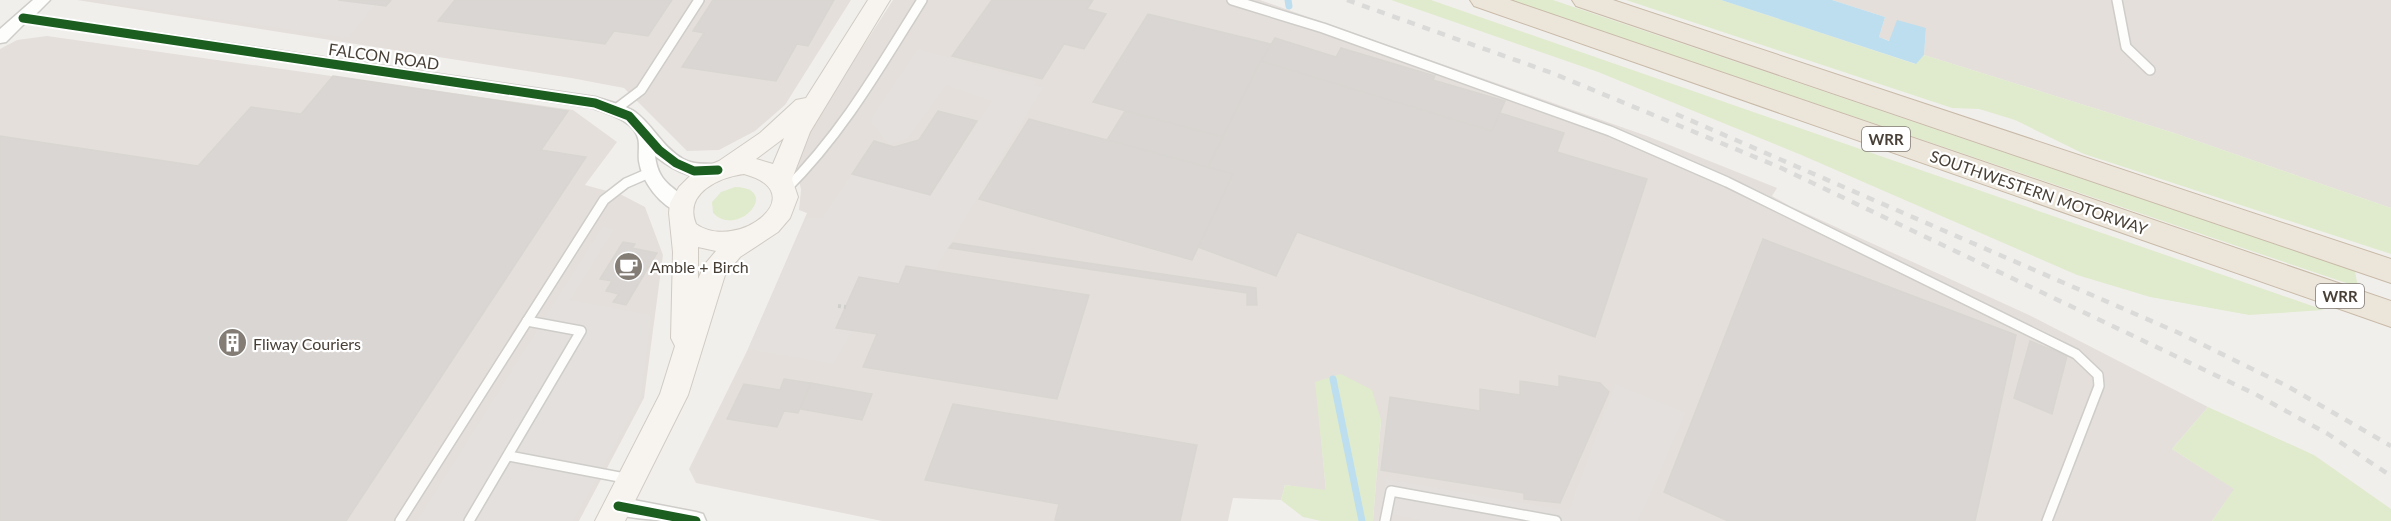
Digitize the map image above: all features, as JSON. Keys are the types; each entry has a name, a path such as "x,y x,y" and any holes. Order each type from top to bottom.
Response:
{"highway":[{"name":"SOUTHWESTERN MOTORWAY","path":"1483,0 2391,314"},
{"name":"WRR","path":"1585,0 2391,271"}],"main road":[{"path":"614,514 674,396 709,283 717,265 731,250 768,228 779,216 785,203 783,185 794,138 822,89 869,20 879,0"},
{"path":"685,357 683,298 687,248 682,215 686,195 694,185 768,139 822,89"},
{"path":"723,169 759,167 771,172 783,185"},
{"path":"682,215 691,234 711,242 735,242 752,237"}],"street":[{"path":"0,38 42,0"},
{"name":"FALCON ROAD","path":"22,18 566,98 616,110 636,121 646,137 676,163 694,171 723,169"},
{"path":"646,137 649,173 682,215"},
{"path":"614,514 696,521"}],"lane":[{"path":"616,110 641,90 699,0"},
{"path":"783,185 810,168 856,103 922,0"},
{"path":"1232,0 1323,28 1610,131 1727,182 2076,354 2098,375 2099,386 2047,521"},
{"path":"2116,0 2126,47 2151,70"},
{"path":"400,521 604,200 626,183 649,173"},
{"path":"469,521 581,331 527,321"},
{"path":"509,456 632,480"},
{"path":"1385,521 1390,491 1556,521"}],"path":[{"path":"838,306 846,307"}],"shaded area":[{"path":"77,0 851,0 785,105 755,131 719,150 687,151 624,88"},
{"path":"105,0 338,0 375,5 348,38 102,2"},
{"path":"893,0 1260,0 1647,136 1777,188 1772,196 1790,206 2029,315 2208,407 2172,449 2235,489 2212,521 1373,521 1381,420 1316,383 1326,491 1285,485 1281,500 1233,498 1228,521 882,521 696,483 689,469 748,349 807,213 799,210 801,190 796,164 804,138"},
{"path":"1832,0 2391,0 2391,208 2174,133 1924,55 1926,28 1890,41 1879,37 1885,17"},
{"name":"Fliway Couriers","path":"47,36 573,110 617,142 585,185 622,195 645,207 663,255 644,398 579,521 0,521 0,49 17,40"},
{"path":"918,49 1037,82 1034,85 1043,87 934,271 906,266 899,284 859,278 853,330 833,364 748,349 806,219 822,218 852,174 930,195 992,101 946,85 907,139 889,145 870,120"},
{"path":"602,227 614,229 570,300 651,315 641,398 573,521 417,521"},
{"path":"1615,384 1686,413 1638,521 1423,521 1380,511 1386,479 1564,510 1570,508"}],"green space":[{"path":"1391,0 1431,0 2324,310 2249,315 2150,297 2077,275 1799,154 1598,72"},
{"path":"1509,0 1553,0 2355,271 2358,287"},
{"path":"1626,0 1721,0 1915,64 1924,55 2174,133 2391,208 2391,254 2084,154 2015,120 1979,109 1952,108"},
{"path":"735,187 749,189 755,195 756,203 744,216 734,220 723,219 713,213 712,202 721,192"},
{"path":"1341,374 1372,390 1381,420 1373,521 1321,521 1303,517 1281,500 1285,485 1326,490 1315,382"},
{"path":"2208,407 2314,455 2391,509 2391,521 2212,521 2234,489 2172,449"}],"water":[{"path":"1721,0 1832,0 1885,17 1879,37 1889,41 1897,20 1926,28 1924,55 1916,64"}],"building":[{"path":"338,0 391,0 386,6"},
{"path":"455,0 672,0 648,36 614,31 605,44 438,21"},
{"path":"713,0 834,0 808,46 797,44 776,81 682,67 704,33 693,31"},
{"path":"992,0 1093,0 1087,9 1106,14 1084,49 1064,44 1042,79 952,56"},
{"path":"1148,14 1271,44 1223,137 1093,102"},
{"path":"1275,38 1336,57 1341,48 1435,76 1433,80 1505,101 1492,131 1261,61"},
{"path":"1261,61 1492,131 1500,113 1564,133 1557,152 1647,179 1595,337 1297,232 1276,276 1198,247 1233,174 1208,167"},
{"name":"Fliway Couriers","path":"333,76 568,111 541,150 586,157 346,521 0,521 0,136 198,166 251,107 301,114"},
{"path":"938,111 977,121 930,195 852,174 874,141 894,147 919,140"},
{"path":"1125,111 1223,137 1208,167 1107,140"},
{"path":"1029,119 1233,174 1192,260 979,199"},
{"path":"1763,239 2016,335 1975,521 1728,521 1664,492"},
{"name":"Amble + Birch","path":"623,242 635,244 632,248 657,253 626,305 613,302 619,294 606,291 612,281 600,279"},
{"path":"953,243 1256,288 1257,305 1247,305 1247,293 949,248"},
{"path":"906,266 1089,295 1057,399 863,367 877,334 836,328 859,277 899,284"},
{"path":"2030,341 2067,356 2052,414 2014,398"},
{"path":"1559,376 1600,383 1609,392 1560,503 1524,499 1524,493 1381,470 1390,397 1480,411 1480,389 1520,395 1520,381 1559,387"},
{"path":"784,379 811,383 798,413 784,411 777,427 727,419 744,384 780,390"},
{"path":"811,383 872,394 862,420 800,409"},
{"path":"953,404 1197,445 1180,521 1055,520 1059,504 925,480"}],"waterway":[{"path":"1288,0 1289,6"},
{"path":"1333,379 1362,521"}],"railway":[{"path":"1347,0 1552,73 1779,167 2255,394 2328,434 2391,476"},
{"path":"1676,114 2179,333 2287,386 2391,446"}],"cycle path":[{"path":"23,18 595,103 629,116 659,150 676,163 694,171 718,170"},
{"path":"618,506 696,521"}],"place":[{"name":"Amble + Birch","path":"629,266"},
{"name":"Fliway Couriers","path":"232,343"}]}
